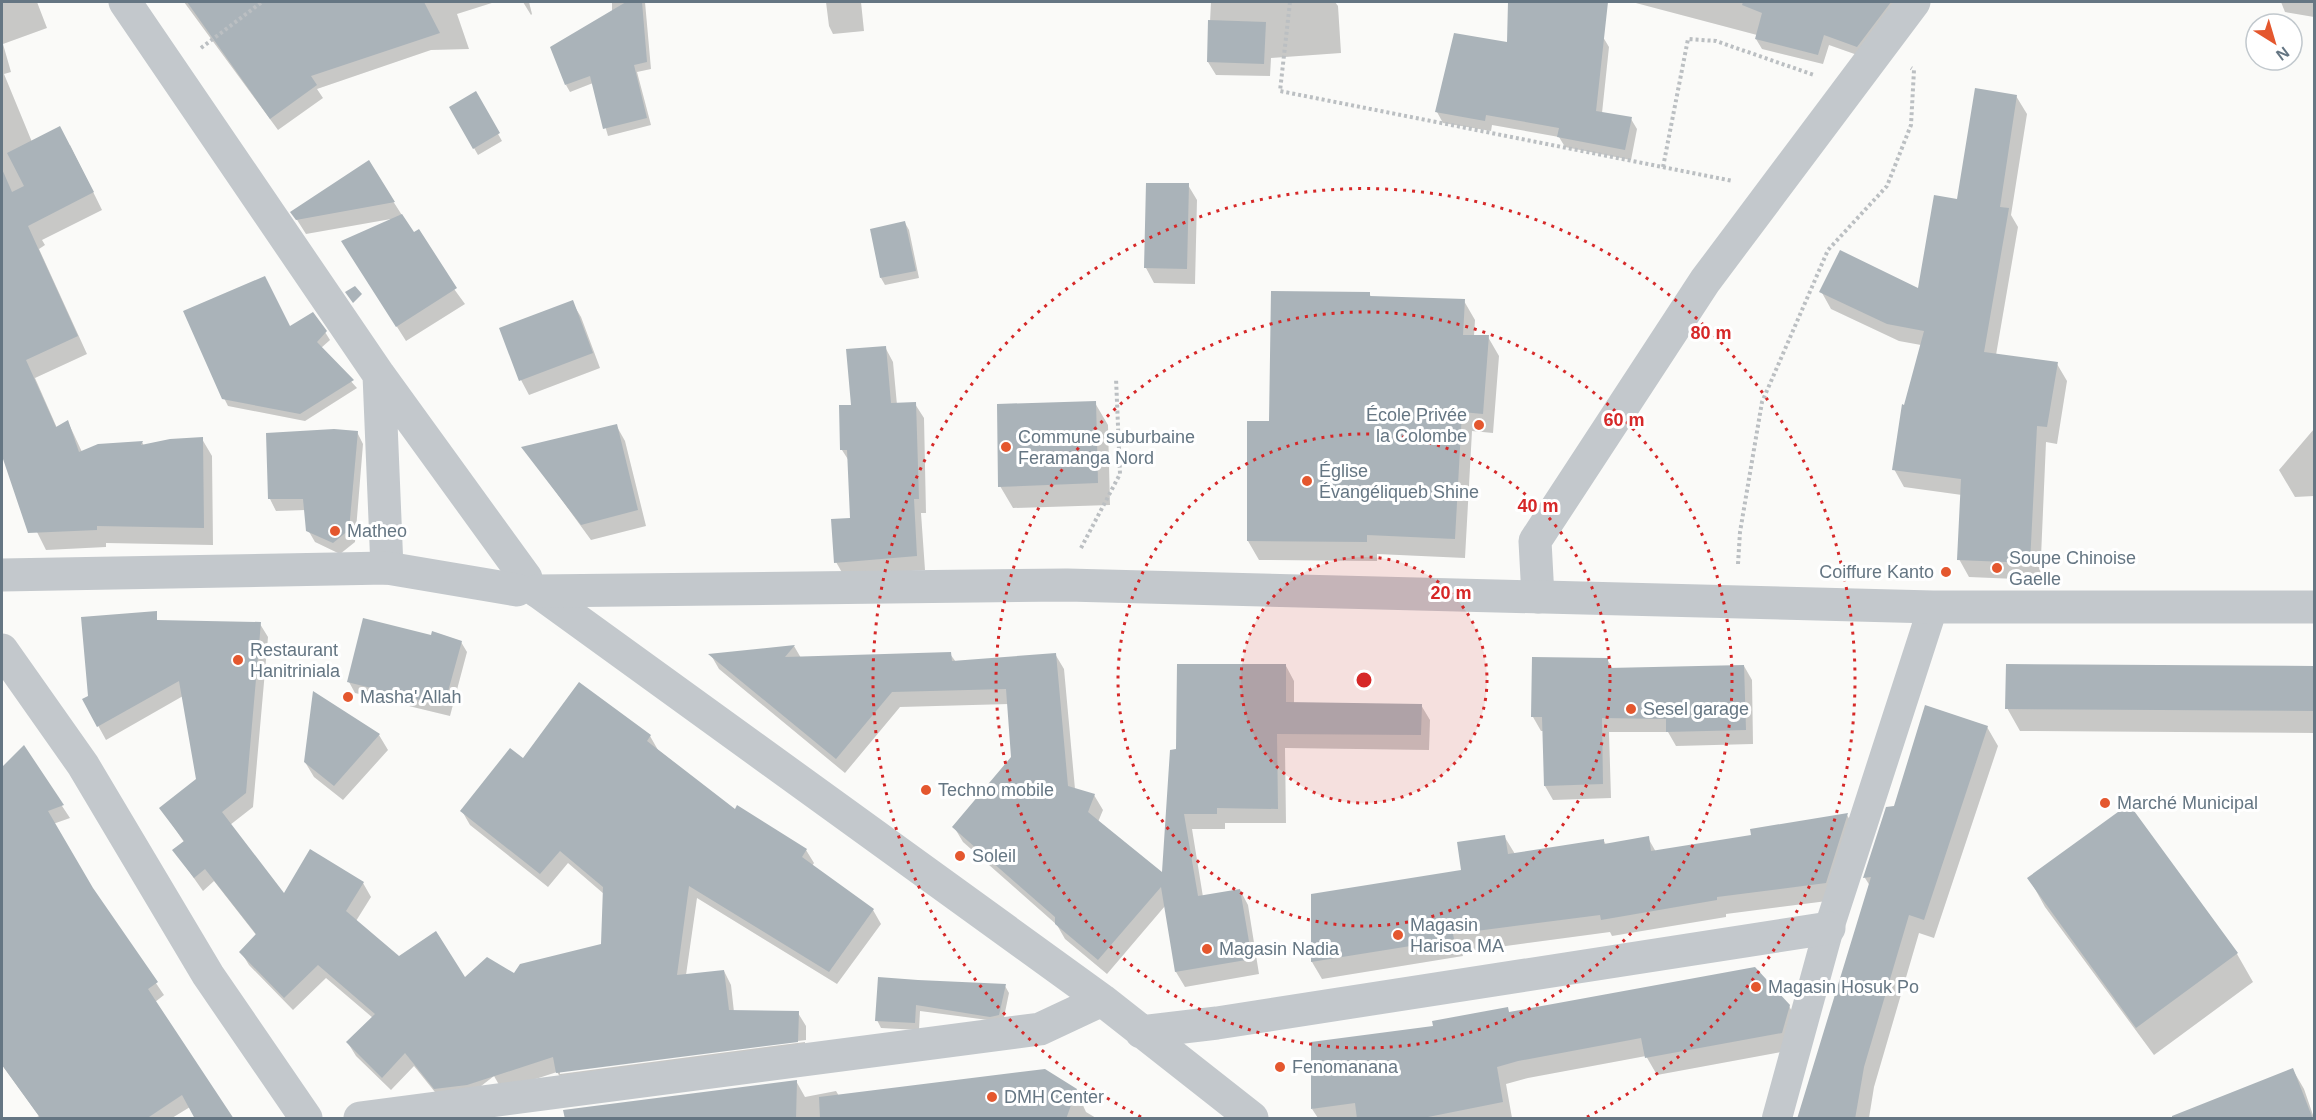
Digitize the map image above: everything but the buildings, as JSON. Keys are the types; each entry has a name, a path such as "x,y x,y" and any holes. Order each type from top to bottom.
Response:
{"street":[{"path":"125,2 527,586 1102,1000 1252,1119"},
{"path":"1538,597 1535,541 1705,281 1914,2"},
{"path":"380,375 387,568"},
{"path":"2,576 387,568 527,586 1067,585 1934,607 2314,607"},
{"path":"1777,1119 1829,928 1934,607"},
{"path":"2,650 83,765 208,975 306,1119"},
{"path":"1141,1032 1217,1023 1829,928"},
{"path":"360,1119 1040,1029 1102,1000"}],"path":[{"path":"171,70 261,2"},
{"path":"1290,2 1280,91 1775,187"},
{"path":"1663,167 1688,39 1716,41 1816,75 1847,91"},
{"path":"1737,602 1740,532 1762,402 1828,250 1887,186 1911,125 1914,70 1882,45"},
{"path":"1067,585 1082,546 1120,474 1116,378"}],"place":[{"name":"École Privée la Colombe","path":"1479,425"},
{"name":"Commune suburbaine Feramanga Nord","path":"1006,447"},
{"name":"Église Évangéliqueb Shine","path":"1307,481"},
{"name":"Matheo","path":"335,531"},
{"name":"Soupe Chinoise Gaelle","path":"1997,568"},
{"name":"Coiffure Kanto","path":"1946,572"},
{"name":"Restaurant Hanitriniala","path":"238,660"},
{"name":"Masha' Allah","path":"348,697"},
{"name":"Sesel garage","path":"1631,709"},
{"name":"Techno mobile","path":"926,790"},
{"name":"Marché Municipal","path":"2105,803"},
{"name":"Soleil","path":"960,856"},
{"name":"Magasin Harisoa MA","path":"1398,935"},
{"name":"Magasin Nadia","path":"1207,949"},
{"name":"Magasin Hosuk Po","path":"1756,987"},
{"name":"Fenomanana","path":"1280,1067"},
{"name":"DMH Center","path":"992,1097"}]}
